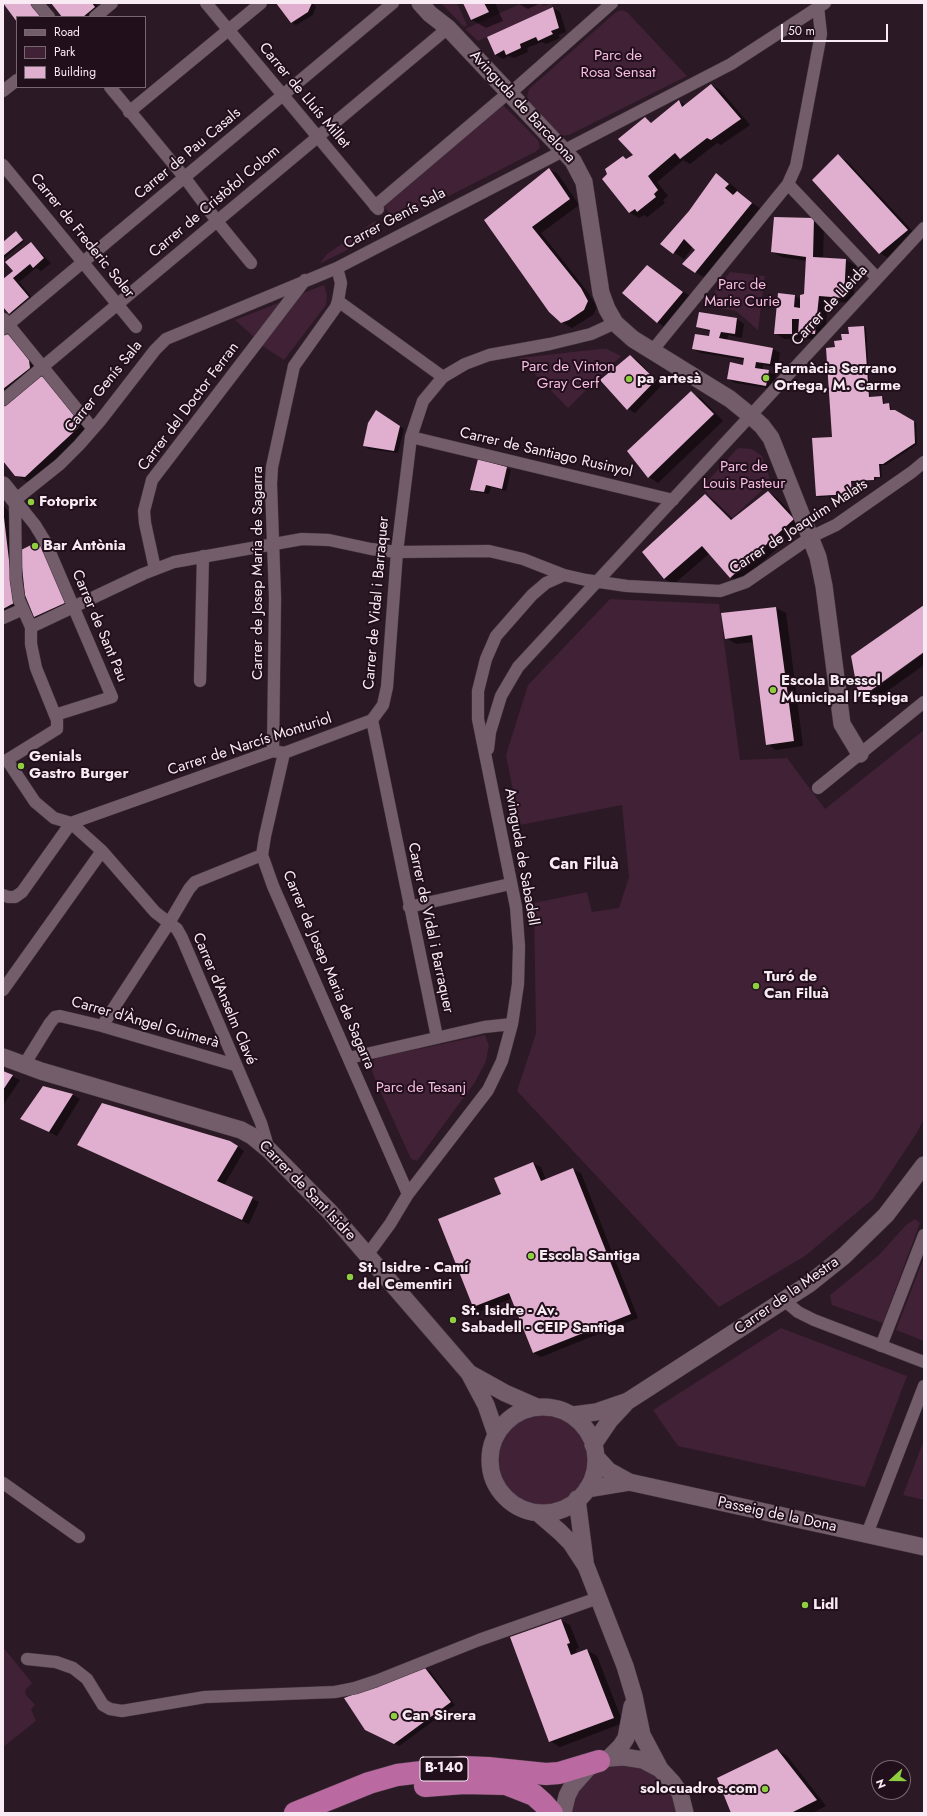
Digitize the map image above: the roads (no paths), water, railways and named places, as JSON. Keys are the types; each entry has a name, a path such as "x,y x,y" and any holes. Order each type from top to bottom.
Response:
{"highway":[{"name":"B-140","path":"295,1813 369,1783 397,1775 463,1767 546,1774 559,1773 604,1760"},
{"path":"326,1813 373,1796 400,1789 435,1784 464,1783 506,1784 523,1790 543,1802 552,1813"}],"main road":[{"name":"Avinguda de Barcelona","path":"420,3 430,14 448,28 573,161 584,182 601,293 607,309 615,323 633,339 730,399 762,426 771,438 818,557 824,586 842,724 860,754"},
{"path":"3,486 15,500"},
{"name":"Carrer de Sant Isidre","path":"3,1057 24,1065 241,1130 252,1136 269,1150 330,1212 368,1254 469,1373 486,1406 496,1434"},
{"name":"Carrer de la Mestra","path":"573,1415 596,1412 628,1401 786,1300 820,1276 868,1234 886,1215 924,1165"},
{"name":"Carrer de Sant Isidre","path":"469,1373 505,1393 537,1407"},
{"name":"Carrer de la Mestra","path":"594,1451 610,1420 628,1401"},
{"path":"537,1407 558,1409 573,1415 586,1430 594,1451 595,1469 582,1494 556,1511 547,1514 524,1509 506,1498 498,1488 492,1476 489,1464 490,1450 496,1434 508,1420 517,1414 537,1407"},
{"name":"Passeig de la Dona","path":"594,1451 609,1471 629,1482 924,1547"},
{"name":"Passeig de la Dona","path":"582,1494 629,1482"},
{"path":"582,1494 586,1566"},
{"path":"538,1513 571,1543 586,1566 614,1636 634,1696 642,1735 660,1769"},
{"path":"563,1813 567,1796 572,1786 588,1768 604,1760 621,1746 626,1738 634,1696"},
{"path":"604,1760 634,1758 654,1764 680,1792 685,1813"}],"street":[{"path":"37,3 48,16"},
{"path":"96,16 112,3"},
{"name":"Carrer de Lluís Millet","path":"206,3 284,95 376,208 508,93"},
{"path":"129,112 261,3"},
{"name":"Carrer de Pau Casals","path":"5,324 83,263 393,3"},
{"path":"508,93 516,88 612,3"},
{"path":"652,351 788,184 796,166 821,34 822,5"},
{"name":"Carrer Genís Sala","path":"15,500 60,464 93,429 155,350 166,339 337,268 731,64 822,5"},
{"name":"Carrer de Cristòfol Colom","path":"3,400 448,28"},
{"path":"3,91 16,81"},
{"path":"111,88 129,112 185,178 251,263"},
{"name":"Carrer de Frederic Soler","path":"3,165 136,327"},
{"path":"788,184 877,278"},
{"name":"Carrer de Lleida","path":"596,582 924,228"},
{"name":"Carrer de Josep Maria de Sagarra","path":"337,268 341,284 338,301 336,307 294,366 290,376 272,467 271,484 278,752 262,855 273,886 408,1194"},
{"name":"Carrer del Doctor Ferran","path":"155,569 145,523 144,511 152,480 305,280"},
{"path":"338,301 443,377"},
{"name":"Carrer de Vidal i Barraquer","path":"437,1037 409,907 372,720 383,705 387,687 397,552 411,437 423,401 443,377 465,364 489,355 591,334 615,323"},
{"path":"5,324 93,429"},
{"name":"Carrer de Santiago Rusinyol","path":"411,437 673,500"},
{"name":"Carrer de Joaquim Malats","path":"31,627 155,569 174,562 302,539 329,540 371,549 397,552 489,551 523,559 564,575 596,582 627,586 720,591 728,590 746,582 811,537 836,525 924,462"},
{"path":"15,500 16,579 19,600 31,627 31,644 36,668 55,715"},
{"name":"Carrer de Sant Pau","path":"15,500 35,525 46,543 112,697 55,715"},
{"path":"16,532 27,525 35,525"},
{"path":"200,681 203,556"},
{"name":"Avinguda de Sabadell","path":"368,1254 390,1224 408,1194 488,1090 502,1061 512,1024 518,984 519,946 516,907 510,884 487,758 478,719 478,690 486,659 496,636 532,595 546,583 564,575"},
{"name":"Avinguda de Sabadell","path":"487,758 490,732 501,696 518,667 596,582"},
{"path":"3,618 23,609"},
{"path":"818,788 924,702"},
{"name":"Carrer d'Anselm Clavé","path":"55,715 57,729 7,760 35,802 54,818 71,823 102,851 155,912 169,923 182,938 260,1123 269,1150"},
{"name":"Carrer de Narcís Monturiol","path":"71,823 372,720"},
{"path":"3,895 15,897 22,892 71,823"},
{"path":"3,990 102,851"},
{"path":"102,1026 169,923 189,889 195,882 262,855"},
{"path":"409,907 510,884"},
{"name":"Carrer d'Àngel Guimerà","path":"24,1065 50,1023 55,1018 60,1016 102,1026 235,1065"},
{"path":"349,1058 484,1027 512,1024"},
{"path":"882,1346 924,1235"},
{"path":"786,1300 798,1312 814,1320 924,1362"},
{"path":"866,1534 924,1386"},
{"path":"3,1483 79,1538"},
{"path":"27,1659 39,1659 56,1662 73,1668 87,1679 103,1705 110,1709 122,1711 205,1696 335,1692 355,1688 376,1681 479,1640 598,1598"}],"place":[{"name":"Farmàcia Serrano Ortega, M. Carme","path":"766,378"},
{"name":"pa artesà","path":"629,379"},
{"name":"Fotoprix","path":"31,502"},
{"name":"Bar Antònia","path":"35,546"},
{"name":"Escola Bressol Municipal l'Espiga","path":"773,690"},
{"name":"Genials Gastro Burger","path":"21,766"},
{"name":"Turó de Can Filuà","path":"756,986"},
{"name":"Escola Santiga","path":"531,1256"},
{"name":"St. Isidre - Camí del Cementiri","path":"350,1277"},
{"name":"St. Isidre - Av. Sabadell - CEIP Santiga","path":"453,1320"},
{"name":"Lidl","path":"805,1605"},
{"name":"Can Sirera","path":"394,1716"},
{"name":"solocuadros.com","path":"765,1789"}],"district":[{"name":"Can Filuà","path":"584,865"}],"park label":[{"name":"Parc de Rosa Sensat","path":"618,64"},
{"name":"Parc de Marie Curie","path":"742,294"},
{"name":"Parc de Vinton Gray Cerf","path":"568,376"},
{"name":"Parc de Louis Pasteur","path":"744,476"},
{"name":"Parc de Tesanj","path":"421,1088"}]}
